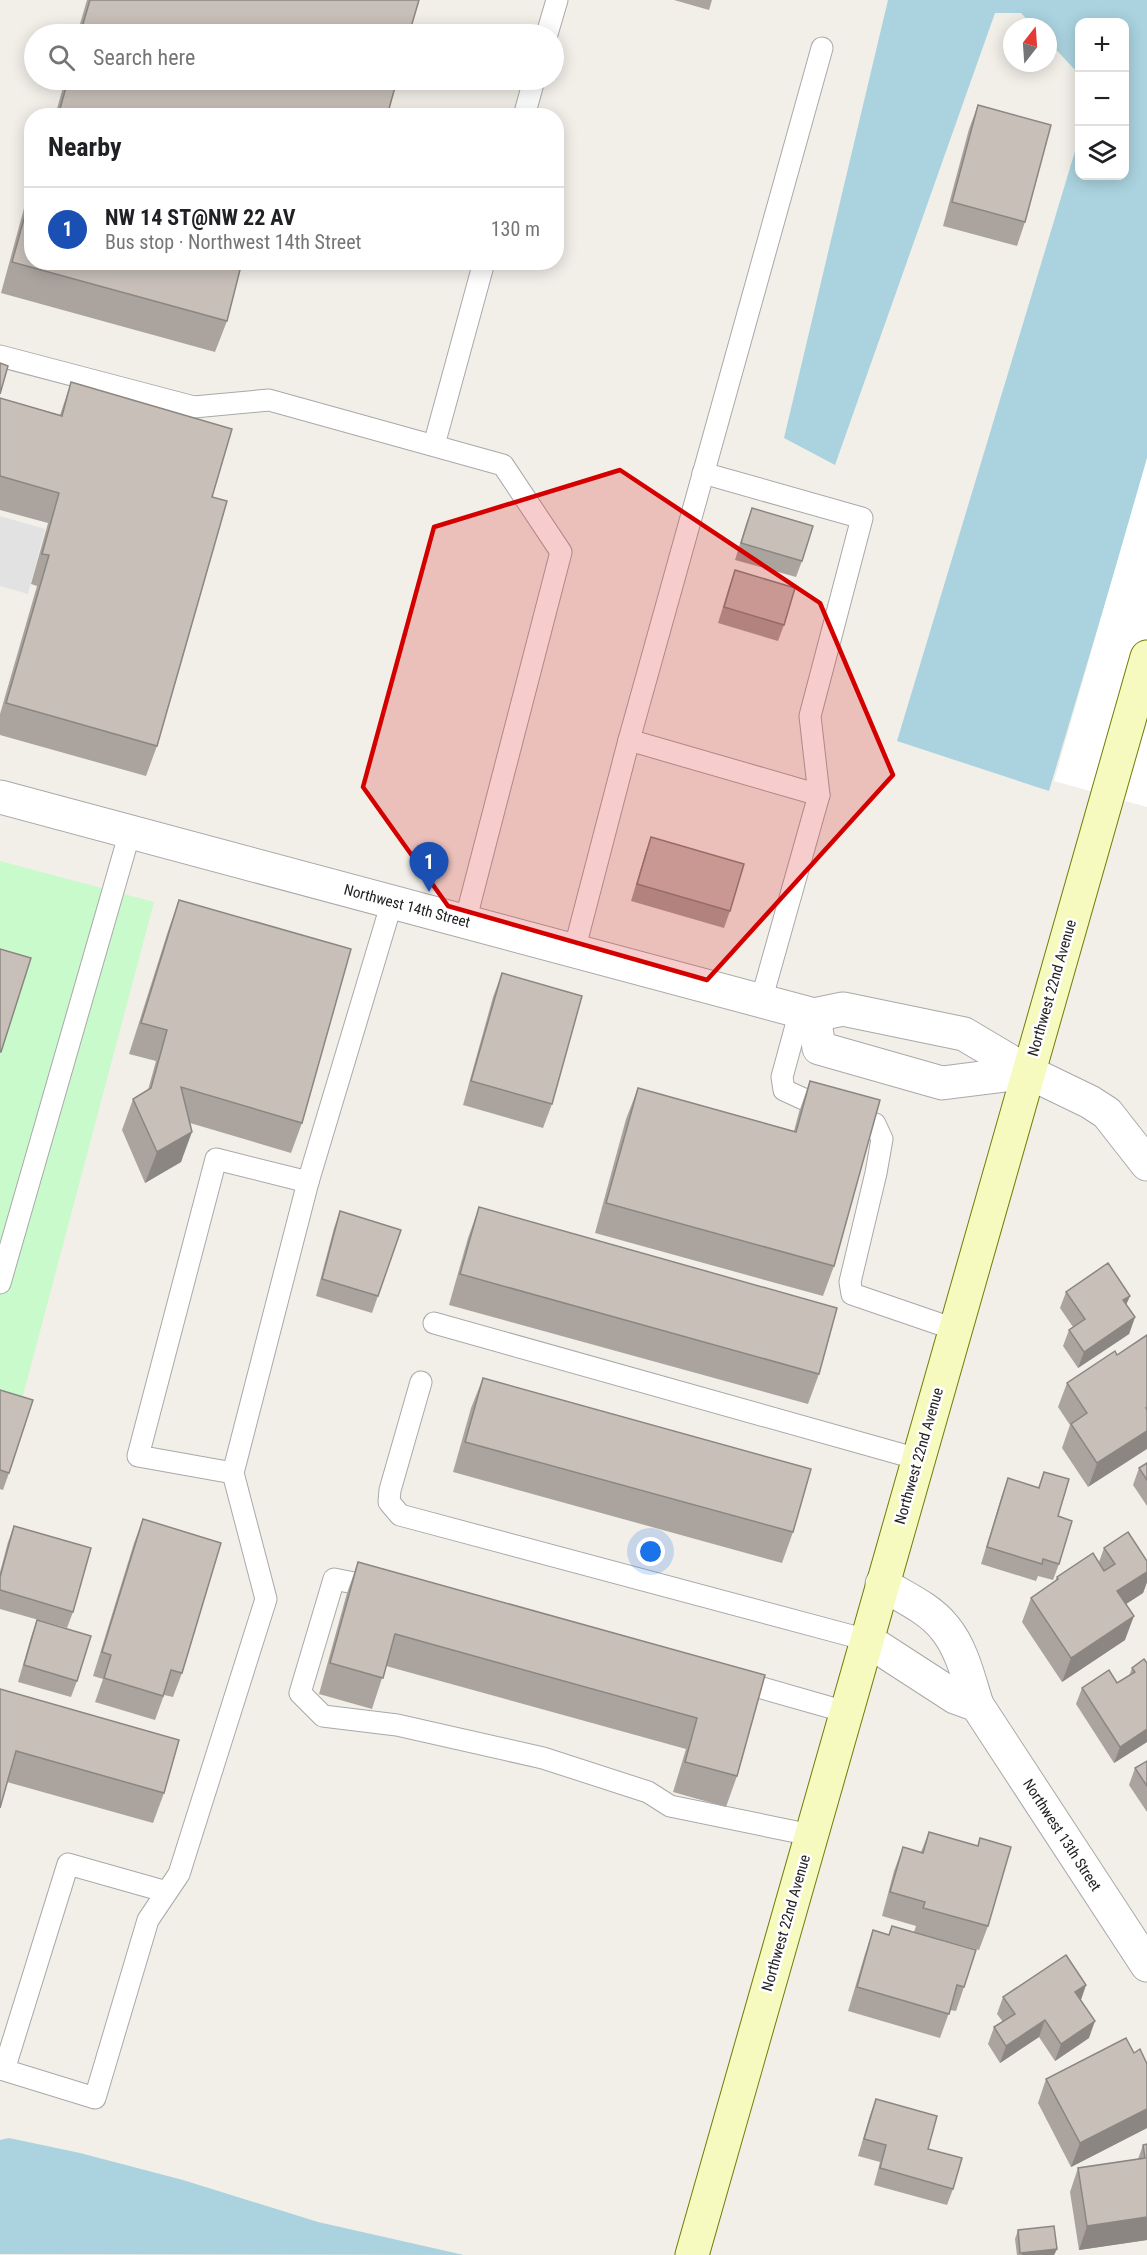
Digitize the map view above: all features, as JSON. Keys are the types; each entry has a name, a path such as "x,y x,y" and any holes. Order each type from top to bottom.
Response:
{"main road":[{"name":"Northwest 22nd Avenue","path":"692,2255 1147,657"}],"street":[{"name":"Northwest 14th Street","path":"0,797 807,1013 843,1009 964,1034 1028,1072 1090,1102 1107,1113 1147,1164"},
{"path":"807,1013 819,1048 942,1083 1028,1072"},
{"name":"Northwest 13th Street","path":"882,1584 931,1614 945,1628 966,1669 977,1705 1147,1965"},
{"path":"867,1640 955,1697 977,1705"}],"lane":[{"path":"550,24 557,0"},
{"path":"574,951 629,740 822,48"},
{"path":"526,108 531,90"},
{"path":"434,446 482,270"},
{"path":"0,357 194,407 269,400 503,465 561,552 465,922"},
{"path":"703,473 862,518 810,716 819,795 761,1001"},
{"path":"629,740 819,795"},
{"path":"0,1283 130,832"},
{"path":"166,1892 68,1864 4,2070 95,2098 147,1920 179,1874 266,1599 233,1473 308,1182 392,902"},
{"path":"807,1013 782,1077 784,1090 821,1107 875,1124 882,1139 850,1282 852,1294 954,1329"},
{"path":"233,1473 138,1456 216,1159 308,1182"},
{"path":"434,1323 918,1459"},
{"path":"421,1382 390,1490 389,1502 400,1515 867,1640"},
{"path":"400,1592 334,1579 300,1693 323,1716 397,1725 543,1758 648,1792 670,1806 811,1835"},
{"path":"719,1676 846,1712"}],"highlighted area":[{"path":"620,470 820,603 893,775 707,980 448,906 363,787 434,527"}],"green space":[{"path":"0,861 154,902 0,1482"}],"shaded area":[{"path":"0,516 45,529 28,594 0,586"}],"water":[{"path":"888,0 1147,0 1147,463 1049,791 897,741 1075,151 1075,180 1129,180 1129,18 1075,18 1075,70 1057,51 1057,18 1026,18 1021,13 995,13 835,465 784,438"},
{"path":"9,2138 80,2153 183,2180 318,2222 464,2255 0,2254 0,2140"}],"pier":[{"path":"1147,458 1147,807 1054,781"}],"building":[{"path":"90,0 419,0 412,24 83,24"},
{"path":"65,90 394,90 389,108 60,108"},
{"path":"978,105 1051,125 1025,222 952,202"},
{"path":"24,219 24,265 12,262"},
{"path":"41,270 240,270 227,321"},
{"path":"0,363 8,366 0,394"},
{"path":"71,382 232,429 212,497 227,501 157,746 6,703 49,555 42,554 59,493 0,476 0,398 62,416"},
{"path":"752,508 813,526 802,561 741,543"},
{"path":"735,570 795,588 784,625 724,607"},
{"path":"651,837 744,864 730,911 637,884"},
{"path":"179,900 351,949 302,1123 181,1087 192,1132 157,1152 133,1099 151,1088 167,1030 141,1023"},
{"path":"0,949 31,958 1,1052 0,1052"},
{"path":"502,973 582,996 552,1104 471,1081"},
{"path":"810,1081 880,1100 834,1266 606,1203 638,1088 796,1132"},
{"path":"479,1207 837,1308 819,1374 460,1274"},
{"path":"340,1211 401,1230 378,1296 322,1279"},
{"path":"1108,1263 1130,1296 1123,1300 1135,1317 1084,1352 1069,1330 1085,1319 1066,1292"},
{"path":"1147,1335 1147,1431 1097,1463 1071,1424 1087,1413 1067,1383 1115,1351 1117,1355"},
{"path":"483,1378 811,1469 793,1532 465,1442"},
{"path":"0,1390 33,1400 9,1473 0,1470"},
{"path":"1147,1463 1147,1480 1139,1468"},
{"path":"1044,1472 1069,1479 1058,1516 1072,1521 1059,1564 1043,1559 1042,1564 987,1547 1008,1478 1039,1488"},
{"path":"143,1519 221,1543 182,1673 171,1670 163,1696 104,1678 111,1655 102,1652"},
{"path":"14,1526 91,1548 73,1612 0,1590 0,1577"},
{"path":"1128,1532 1147,1561 1147,1572 1117,1591 1134,1616 1071,1658 1031,1598 1093,1553 1104,1571 1115,1564 1104,1548"},
{"path":"358,1562 765,1675 737,1776 685,1762 697,1718 395,1634 383,1678 330,1663"},
{"path":"37,1620 91,1636 77,1681 24,1665"},
{"path":"1144,1659 1147,1663 1147,1729 1120,1747 1082,1688 1109,1670 1117,1683 1135,1672 1132,1668"},
{"path":"0,1689 179,1740 164,1793 16,1751 0,1808"},
{"path":"1147,1761 1147,1786 1135,1768"},
{"path":"929,1832 978,1846 980,1838 1011,1847 988,1926 923,1908 925,1902 890,1892 903,1847 923,1853"},
{"path":"892,1926 976,1950 964,1987 957,1985 949,2014 857,1987 873,1930 889,1935"},
{"path":"1066,1955 1086,1985 1075,1992 1095,2021 1061,2044 1045,2020 1006,2046 994,2027 1015,2014 1003,1997"},
{"path":"1126,2038 1134,2053 1140,2049 1147,2064 1147,2109 1080,2143 1046,2079"},
{"path":"876,2099 937,2116 928,2149 962,2158 953,2189 880,2168 886,2145 864,2139"},
{"path":"1147,2144 1147,2217 1087,2226 1078,2168 1145,2158 1143,2145"},
{"path":"1054,2226 1057,2249 1020,2253 1018,2230"}],"place":[{"name":"NW 14 ST@NW 22 AV","path":"429,892"}]}
